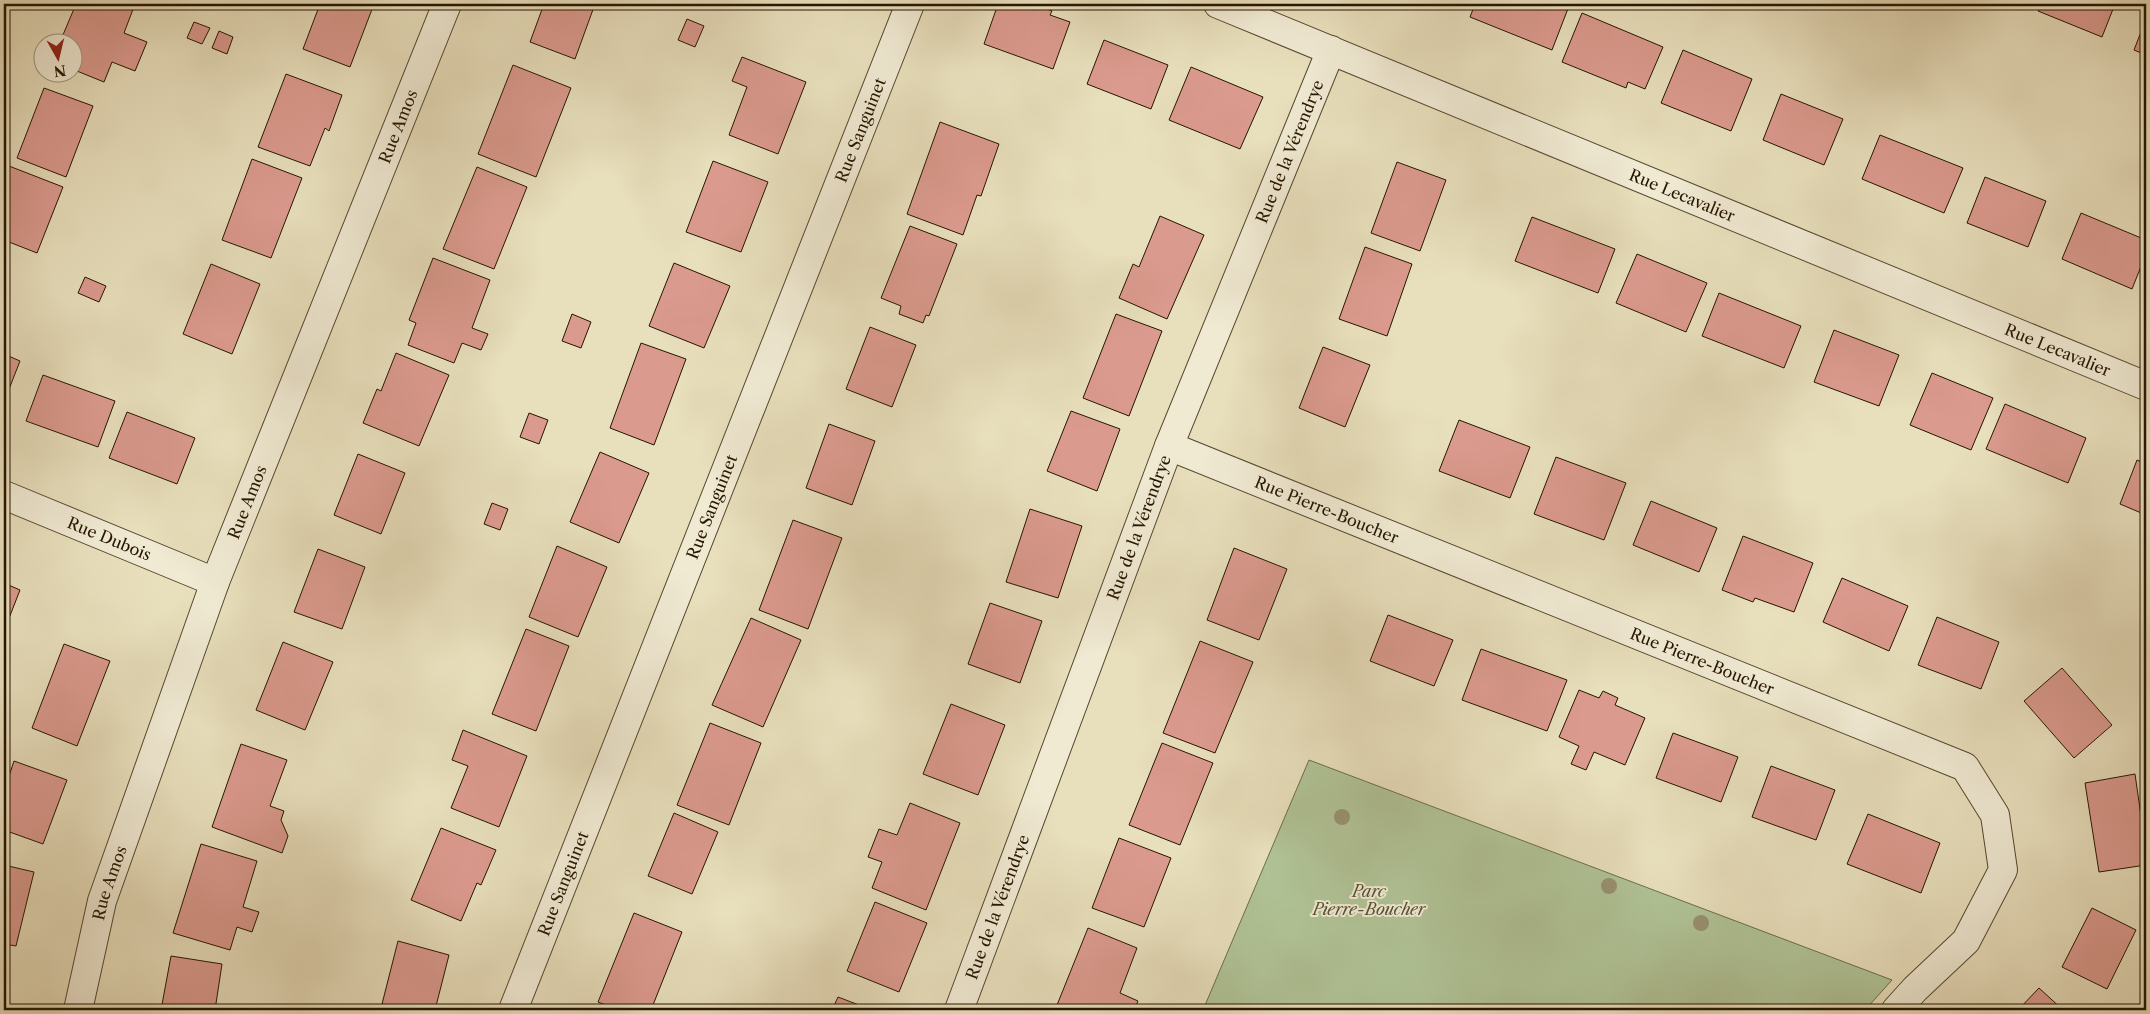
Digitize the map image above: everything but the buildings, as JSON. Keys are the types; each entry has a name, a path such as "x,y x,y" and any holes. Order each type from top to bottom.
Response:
{"street":[{"name":"Rue Amos","path":"78,1010 102,901 215,582 447,4"},
{"name":"Rue Sanguinet","path":"513,1010 910,4"},
{"name":"Rue Lecavalier","path":"1218,4 2146,386"},
{"name":"Rue de la Vérendrye","path":"960,1010 1168,446 1331,50"},
{"name":"Rue Pierre-Boucher","path":"1168,446 1965,767 1995,815 2003,870 1966,941 1915,989 1896,1010"},
{"name":"Rue Dubois","path":"4,495 215,582"}],"green space":[{"name":"Parc Pierre-Boucher","path":"1309,760 1892,980 1865,1010 1203,1010"}]}
